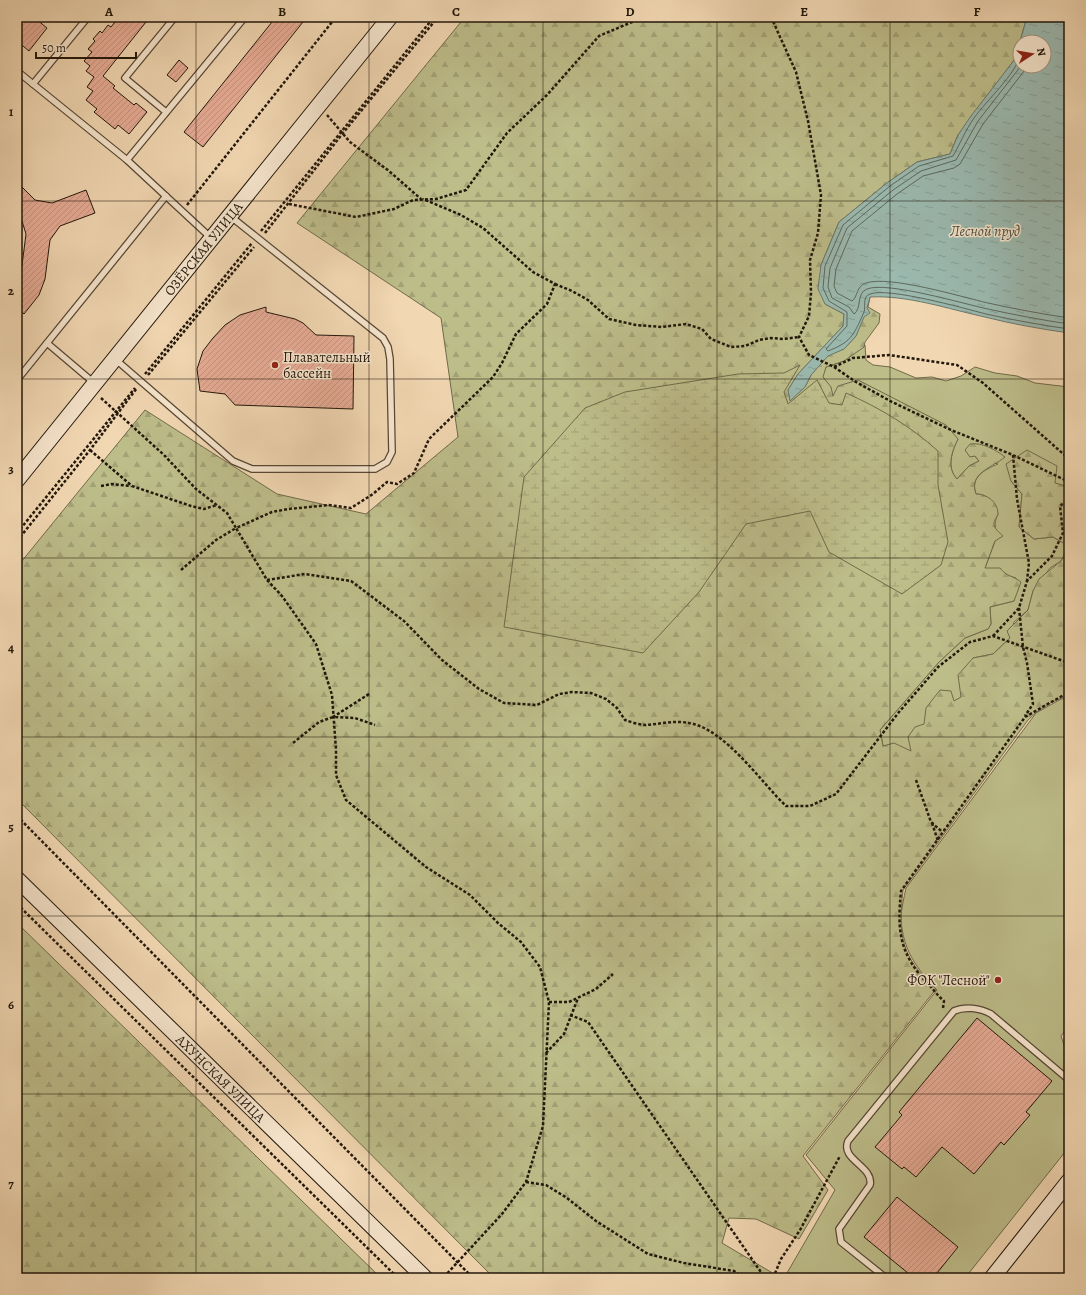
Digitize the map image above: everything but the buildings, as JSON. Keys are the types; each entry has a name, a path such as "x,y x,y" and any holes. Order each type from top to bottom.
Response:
{"main road":[{"name":"ОЗЁРСКАЯ УЛИЦА","path":"17,480 390,17"},
{"name":"АХУНСКАЯ УЛИЦА","path":"17,879 425,1278"},
{"path":"992,1278 1069,1181"}],"lane":[{"path":"33,84 88,17"},
{"path":"166,112 126,78 175,17"},
{"path":"127,160 246,17"},
{"path":"17,71 127,160 212,239"},
{"path":"17,380 166,196"},
{"path":"115,359 233,461 252,469 375,469 387,462 392,452 390,359 388,347 383,338 230,216"},
{"path":"47,343 93,387"},
{"path":"886,1278 841,1242 839,1236 839,1229 870,1185 871,1180 869,1174 847,1152 846,1147 848,1141 954,1011 961,1008 984,1010 991,1014 1069,1080"}],"path":[{"path":"182,211 336,17"},
{"path":"17,534 258,238 434,17"},
{"path":"258,238 289,204 343,132 438,17"},
{"path":"289,204 356,217 394,209 413,200 436,199 466,190 507,133 547,95 599,36 644,17"},
{"path":"770,17 796,72 808,121 821,195 818,232 810,260 811,293 809,316 799,338"},
{"path":"318,107 343,132 350,142 389,170 423,199 461,215 483,228 533,272 588,300 609,319 636,326 662,327 686,324 702,330 711,339 731,347 745,346 759,340 771,338 799,338"},
{"path":"181,570 216,540 236,528 272,512 329,505 350,508 373,494 387,482 397,484 414,473 429,439 493,377 502,363 516,334 547,304 555,284"},
{"path":"799,338 810,355 834,367 856,382 892,402 951,430 1013,455 1069,482"},
{"path":"834,367 852,358 889,355 957,365 983,383 1069,459"},
{"path":"17,541 90,450 141,382"},
{"path":"93,387 180,471 196,489 227,513 267,580 282,596 316,644 332,695 336,750 336,774 346,800 426,867 470,895 498,923 521,942 540,967 549,1002 543,1126 526,1182 502,1214 443,1278"},
{"path":"90,450 132,486"},
{"path":"267,580 305,574 352,581 404,620 442,660 479,689 504,703 537,705 559,694 591,692 606,699 617,708 625,720 645,725 663,722 689,723 709,730 741,756 768,789 786,806 810,806 836,794 899,712 938,667 970,642 993,636 1018,608 1027,581 1029,563 1017,499 1013,455"},
{"path":"101,486 112,484 132,486 190,506 204,509 217,505"},
{"path":"1027,581 1052,556 1063,533 1060,506 1069,499"},
{"path":"943,1012 944,1001 920,976 910,962 903,946 898,920 901,891 946,830 1033,704 1027,663 1022,647 1018,608"},
{"path":"993,636 1069,663"},
{"path":"1025,717 1069,692"},
{"path":"294,744 319,722 333,717 369,694"},
{"path":"333,717 356,718 375,725"},
{"path":"916,780 938,841"},
{"path":"17,816 473,1278"},
{"path":"931,822 940,830 946,830"},
{"path":"17,904 398,1278"},
{"path":"549,1002 568,1002 596,989 613,974"},
{"path":"546,1053 564,1034 578,997"},
{"path":"570,1015 588,1022 765,1278"},
{"path":"773,1278 781,1259 800,1230 841,1154"},
{"path":"526,1182 546,1185 567,1198 596,1221 648,1254 684,1263 734,1270 744,1278"}],"green space":[{"path":"465,17 1027,17 1022,34 1012,34 1012,63 958,135 950,154 917,162 887,183 839,222 821,265 825,304 844,314 843,326 798,374 788,390 790,400 805,387 811,375 828,355 844,349 856,336 870,297 868,307 880,314 879,323 865,342 864,347 844,361 826,367 823,377 831,387 833,396 838,386 858,380 946,425 958,439 951,459 952,469 957,479 969,466 979,461 975,456 970,457 965,450 970,444 984,445 1005,457 978,476 974,487 976,494 984,495 994,502 998,510 998,514 994,521 994,525 1003,536 995,541 985,568 1000,568 1005,573 1021,582 1014,601 990,607 991,624 988,629 965,638 939,662 880,730 883,746 894,743 911,751 908,737 915,727 924,724 926,708 940,690 951,691 954,701 961,697 958,675 973,658 993,654 1010,638 1007,631 1028,610 1033,591 1039,579 1061,561 1069,546 1069,696 1058,699 1047,705 1028,720 903,890 901,920 904,945 915,966 936,989 803,1156 828,1190 799,1239 756,1219 729,1218 722,1243 781,1278 494,1278 17,799 17,567 145,410 277,494 366,514 458,437 441,318 297,223"},
{"path":"865,345 866,360 873,365 890,367 916,378 932,377 946,381 961,376 975,367 995,373 1017,376 1035,383 1069,387 1069,487 1054,483 1011,481 1022,494 1019,527 1034,539 1053,537 1069,546 1061,561 1050,568 1033,591 1028,610 1014,622 1010,638 993,654 973,658 962,697 924,724 912,752 905,749 883,746 880,730 939,662 965,638 988,629 991,624 990,607 1014,601 1016,578 985,568 995,541 995,522 998,514 987,497 976,494 975,483 983,472 998,464 975,456 979,461 969,466 957,479 952,470 951,459 958,439 858,380 834,397 822,377 826,367 844,361"},
{"path":"800,365 784,392 788,404 817,380 829,403 842,405 846,393 894,418 938,451 938,485 948,542 941,565 902,594 829,552 810,511 746,524 699,592 643,653 504,627 524,477 585,408 625,392 738,374 784,373"},
{"path":"1027,450 1057,466 1055,483 1069,487 1069,546 1053,537 1034,539 1019,527 1022,494 1011,481 1006,464"},
{"name":"ФОК \"Лесной\"","path":"1069,698 1069,1025 1061,1036 1069,1060 1069,1147 965,1278 794,1278 787,1273 835,1190 806,1155 937,990 917,966 905,940 901,919 906,888 1036,713 1061,699"},
{"path":"17,923 381,1278 17,1278"}],"water":[{"name":"Лесной пруд","path":"1027,17 1069,17 1069,333 1006,322 913,300 870,297 867,308 870,313 864,317 856,336 844,349 828,356 811,375 805,387 790,401 788,390 798,374 843,326 844,314 825,304 818,289 821,265 839,222 887,183 917,162 950,154 958,135 1012,63 1012,74 1052,74 1052,34 1022,34"}],"place":[{"name":"Плавательный бассейн","path":"275,365"},
{"name":"ФОК \"Лесной\"","path":"998,980"}]}
